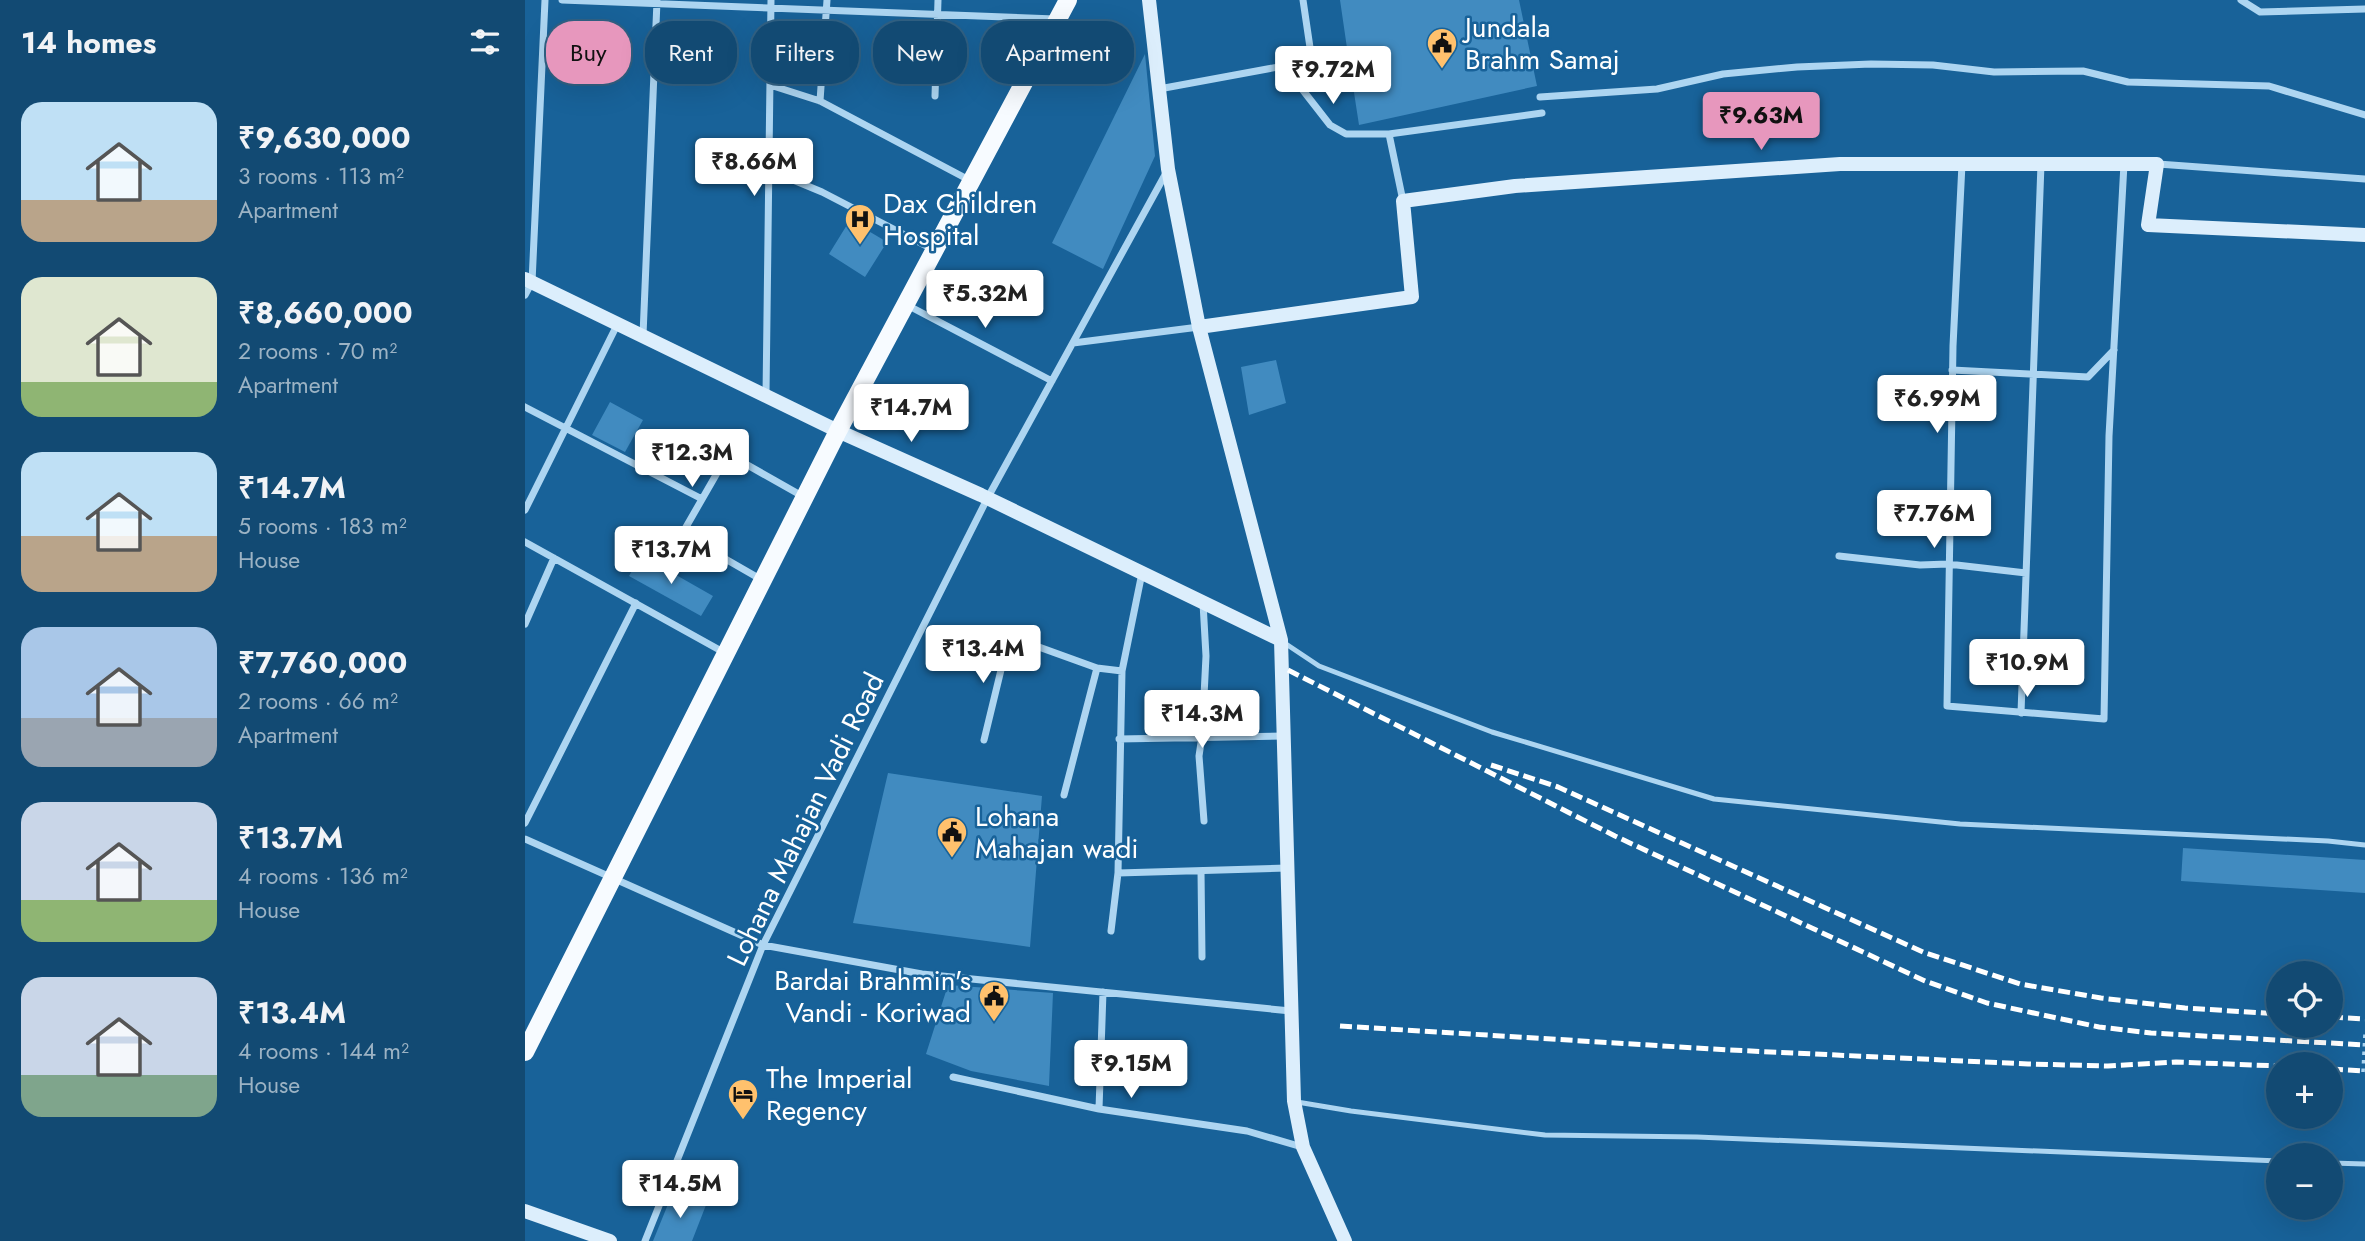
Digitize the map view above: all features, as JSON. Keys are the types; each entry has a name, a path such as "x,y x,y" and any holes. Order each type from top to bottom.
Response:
{"main road":[{"path":"525,1052 838,431 1069,0"}],"street":[{"path":"545,0 527,285 618,324 1281,640"},
{"path":"562,0 771,4 827,10 1058,19"},
{"path":"820,101 827,0"},
{"path":"935,96 938,0"},
{"path":"1149,0 1168,169 1199,327 1281,640 1294,1101 1303,1147 1345,1241"},
{"path":"1303,0 1312,61"},
{"path":"2241,0 2260,12 2365,9"},
{"path":"643,336 657,2"},
{"path":"766,396 771,4"},
{"path":"1159,89 1348,54"},
{"path":"1540,97 1657,89 1723,74 1871,64 1921,65 1994,72 2083,71 2128,82 2269,86 2365,115"},
{"path":"1285,66 1330,125 1346,134 1389,134 1542,113"},
{"path":"770,85 820,101 971,181"},
{"path":"1073,343 1412,297 1403,201 1389,134"},
{"path":"1962,164 1952,370 1947,706 2104,719 2109,436 2123,164"},
{"path":"2021,713 2041,164"},
{"path":"1403,201 1515,186 1827,165 2157,164 2365,179"},
{"path":"2157,164 2148,225 2365,235"},
{"name":"Lohana Mahajan Vadi Road","path":"645,1241 763,945 987,499 1168,169"},
{"path":"769,170 822,192 935,250"},
{"path":"906,304 1052,381"},
{"path":"525,510 618,324"},
{"path":"1952,370 2088,377 2114,350"},
{"path":"525,407 702,499"},
{"path":"763,580 682,534 728,454 804,497"},
{"path":"525,542 726,653"},
{"path":"1839,556 2026,573"},
{"path":"525,624 554,558"},
{"path":"1111,931 1118,873 1122,671 1142,573"},
{"path":"1202,602 1206,656 1199,756 1204,821"},
{"path":"525,823 636,603"},
{"path":"1000,633 1097,668 1122,671"},
{"path":"984,740 1009,637"},
{"path":"1063,794 1097,668"},
{"path":"1119,739 1284,736"},
{"path":"525,839 763,945 922,974 1291,1011"},
{"path":"1118,873 1287,868"},
{"path":"1201,871 1202,957"},
{"path":"1099,1109 1103,992"},
{"path":"953,1077 1099,1109 1247,1131 1303,1147"},
{"path":"525,1211 610,1241"}],"lane":[{"path":"1281,640 1319,666 1479,727 1714,799 1959,824 2365,845"},
{"path":"1294,1101 1351,1111 1545,1135 1697,1137 2266,1160"},
{"path":"2343,1163 2365,1164"}],"path":[{"path":"2363,1072 2365,1033"}],"building":[{"name":"Jundala Brahm Samaj","path":"1340,0 1519,0 1537,86 1359,125 1349,60 1354,54 1347,48"},
{"path":"1145,54 1155,156 1103,269 1052,243 1130,84 1134,84 1134,76"},
{"path":"850,220 887,242 865,277 829,254"},
{"path":"1276,360 1286,403 1249,415 1241,367"},
{"path":"610,402 643,420 625,452 592,435"},
{"path":"641,555 713,596 701,616 629,576"},
{"name":"Lohana Mahajan wadi","path":"888,773 1042,796 1030,947 853,923"},
{"path":"2183,848 2365,860 2365,893 2181,881"},
{"name":"Bardai Brahmin's Vandi - Koriwad","path":"948,985 1053,993 1049,1086 971,1071 926,1054"},
{"path":"673,1192 706,1205 692,1241 653,1241"}],"railway":[{"path":"1288,670 1615,836 1925,981 1987,1003 2099,1027 2151,1033 2365,1045"},
{"path":"1491,765 1558,787 1923,952 2020,984 2101,998 2185,1008 2266,1013"},
{"path":"2343,1018 2365,1019"},
{"path":"1340,1026 1729,1050 2028,1064 2108,1066 2176,1062 2266,1065"},
{"path":"2343,1070 2365,1071"}],"place":[{"name":"Jundala Brahm Samaj","path":"1442,70"},
{"name":"Dax Children Hospital","path":"860,246"},
{"name":"Lohana Mahajan wadi","path":"952,859"},
{"name":"Bardai Brahmin's Vandi - Koriwad","path":"994,1023"},
{"name":"The Imperial Regency","path":"743,1121"}]}
